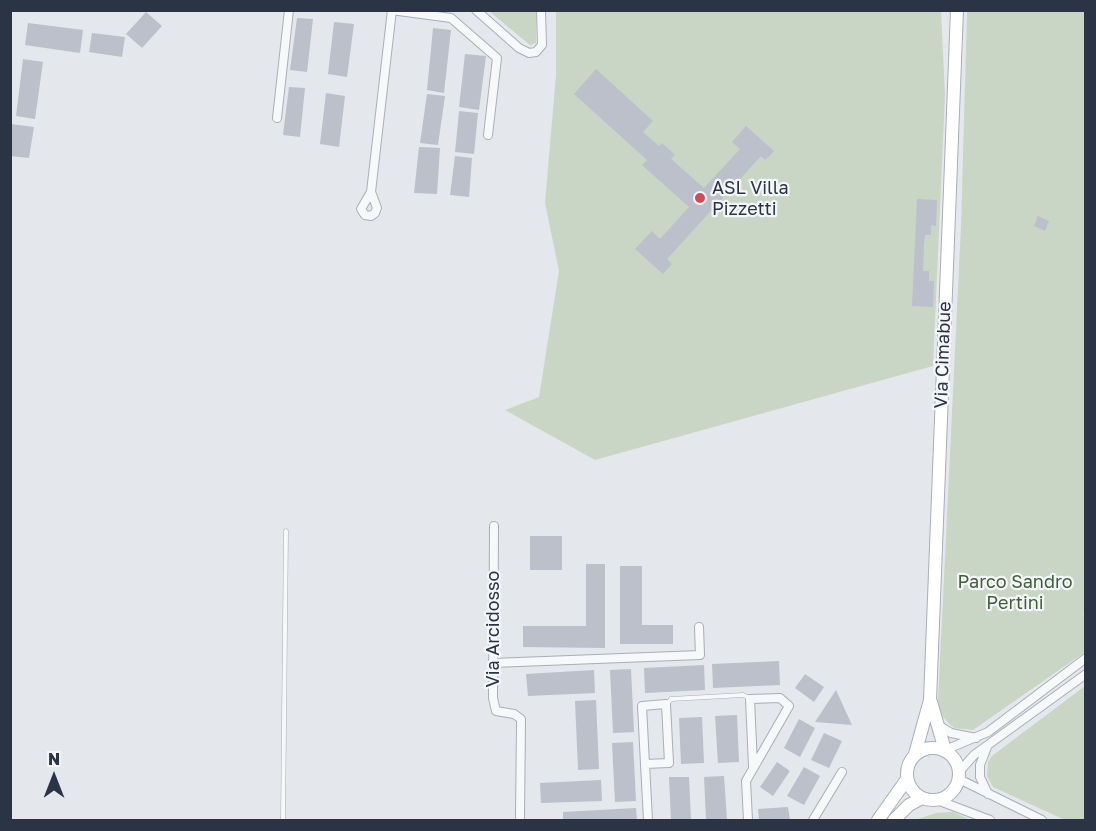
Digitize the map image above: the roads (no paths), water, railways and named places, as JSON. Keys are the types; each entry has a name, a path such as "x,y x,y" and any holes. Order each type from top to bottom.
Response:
{"main road":[{"name":"Via Cimabue","path":"915,754 930,700 957,10"},
{"name":"Via Cimabue","path":"930,700 945,750"},
{"path":"927,748 945,750 954,758 959,776 948,795 937,800 922,798 912,789 907,779 907,768 915,754 927,748"},
{"path":"878,820 907,779"},
{"path":"894,820 909,805 922,798"}],"street":[{"path":"277,118 289,10"},
{"path":"476,10 519,48 529,53 536,52 542,45 542,10"},
{"path":"370,192 392,11 451,18 496,58 488,135"},
{"name":"Via Arcidosso","path":"494,526 493,698 496,711 514,714 521,719 520,820"},
{"path":"493,663 700,656 699,627"},
{"path":"945,750 988,732 1086,658"},
{"path":"1042,820 988,794 959,776 974,755 1086,674"},
{"path":"748,820 746,781 789,706 780,698 750,699 753,766"},
{"path":"645,764 669,763 666,704 642,706 645,764 648,820"},
{"path":"938,725 951,733 976,738"},
{"path":"988,794 980,777 980,765 990,743"},
{"path":"813,820 842,772"},
{"path":"937,800 990,820"}],"lane":[{"path":"283,820 286,531"},
{"path":"666,704 671,699 743,695 750,699"}],"place":[{"name":"ASL Villa Pizzetti","path":"700,198"}],"park label":[{"name":"Parco Sandro Pertini","path":"1015,592"}]}
